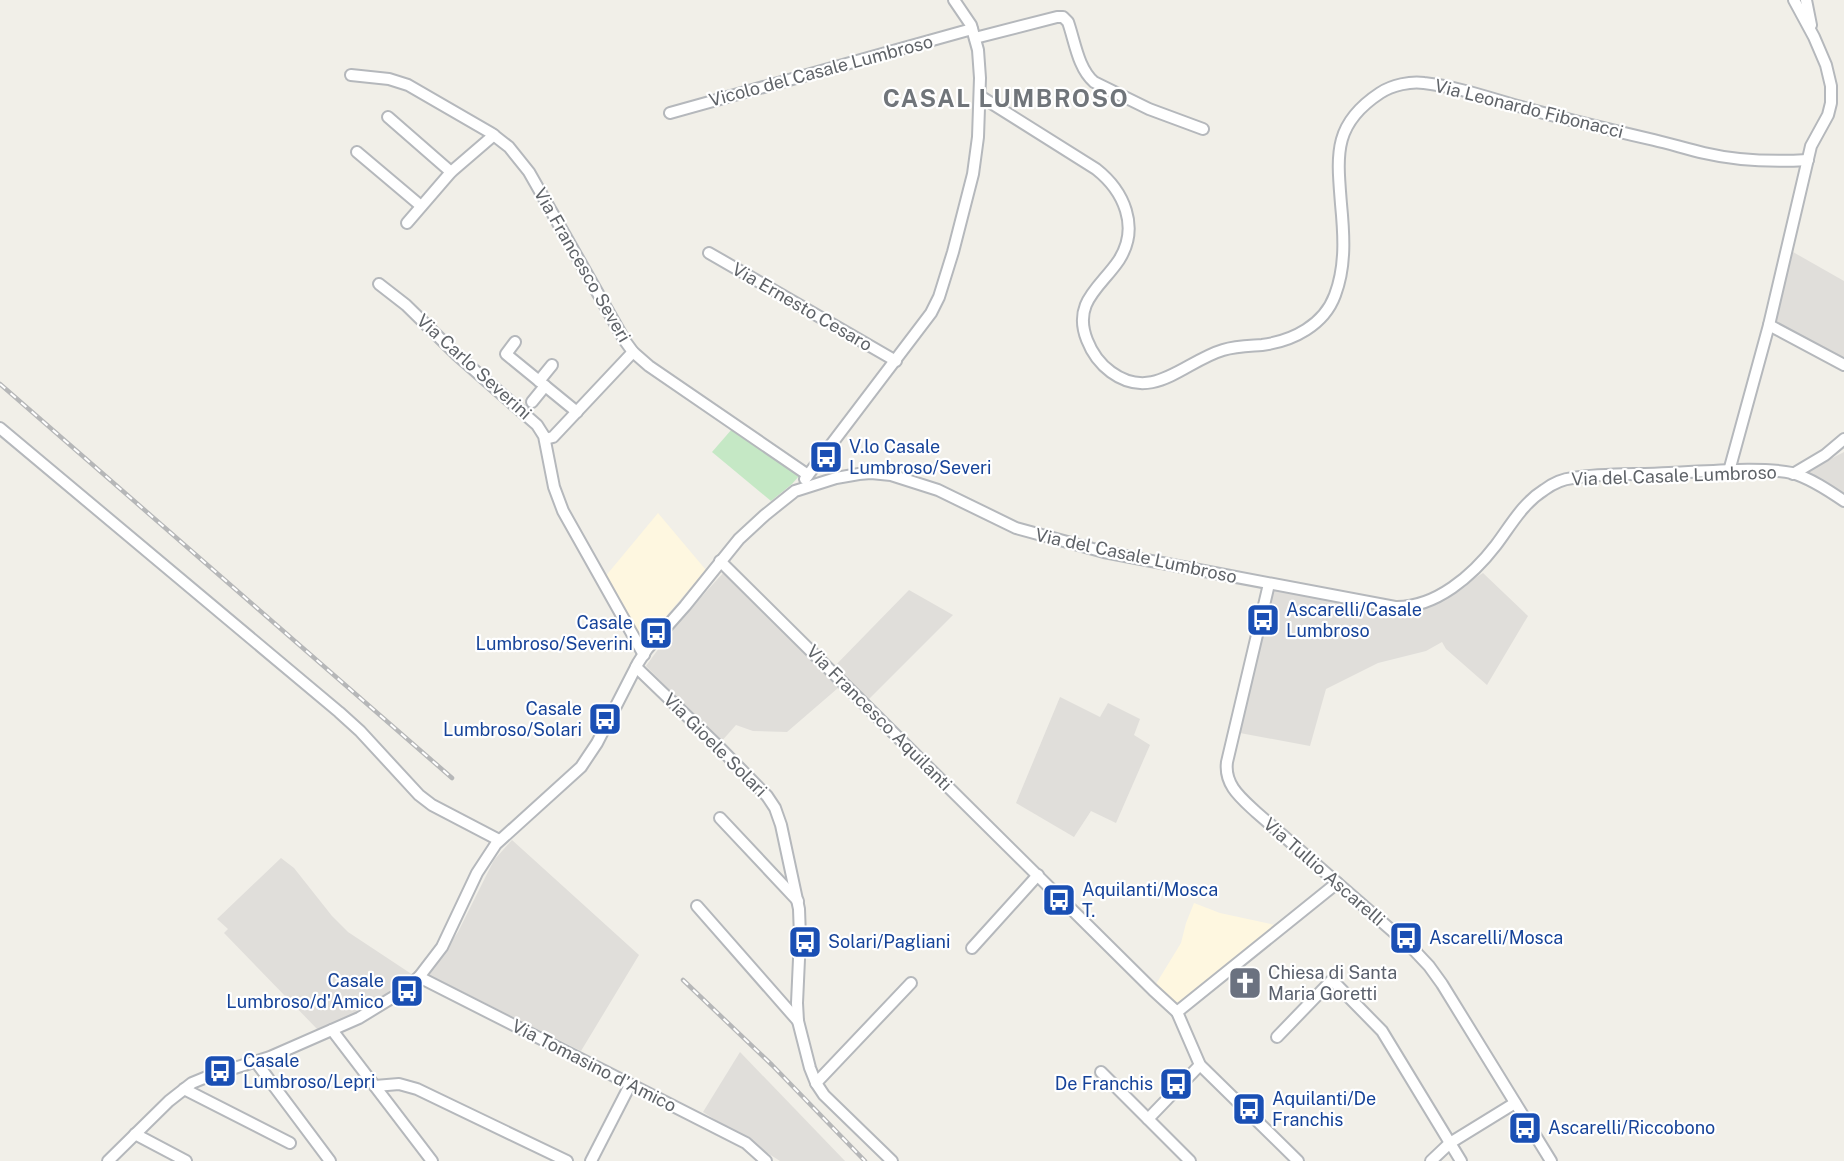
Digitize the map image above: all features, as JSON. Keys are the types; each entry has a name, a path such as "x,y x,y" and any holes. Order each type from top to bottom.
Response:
{"street":[{"path":"795,491 896,361 931,313 939,297 975,166 978,137 979,54 974,34 954,0"},
{"path":"1729,471 1769,325 1808,160 1814,139 1827,118 1831,103 1829,75 1814,37 1794,0"},
{"path":"1806,0 1814,37"},
{"name":"Vicolo del Casale Lumbroso","path":"670,113 974,34 1063,17 1068,22 1082,67 1094,82 1149,109 1203,129"},
{"name":"Via Francesco Severi","path":"351,75 388,79 404,84 494,135 509,147 527,168 633,352 649,366 808,475"},
{"name":"Via Leonardo Fibonacci","path":"980,96 1096,169 1110,182 1121,198 1129,223 1126,244 1119,260 1089,297 1084,313 1084,326 1089,344 1104,366 1120,377 1142,383 1167,378 1225,349 1270,344 1290,338 1312,326 1325,314 1334,299 1343,265 1343,222 1338,168 1341,142 1346,127 1357,111 1387,89 1410,83 1424,83 1460,90 1707,154 1767,161 1808,160"},
{"path":"388,117 451,172"},
{"path":"407,223 451,172 494,135"},
{"path":"357,152 421,207"},
{"name":"Via Ernesto Cesaro","path":"709,253 896,361"},
{"name":"Via Carlo Severini","path":"379,284 406,305 457,355 539,428 545,439 554,487 563,511 644,655"},
{"path":"1769,325 1844,365"},
{"path":"515,342 506,354 577,412"},
{"path":"545,439 553,437 633,352"},
{"path":"532,402 552,366"},
{"path":"0,428 339,712 360,731 419,795 432,805 499,840"},
{"path":"1794,474 1825,455 1844,439"},
{"name":"Via del Casale Lumbroso","path":"108,1161 184,1089 209,1076 256,1062 375,1010 418,977 442,947 480,868 499,840 583,765 597,743 636,667 658,635 686,606 720,561 743,536 795,491 859,474 891,475 938,490 1005,524 1037,536 1096,551 1401,608 1440,594 1470,574 1496,546 1528,502 1555,483 1580,477 1761,471 1794,474 1844,501"},
{"name":"Via Francesco Aquilanti","path":"720,561 1177,1012 1200,1065 1298,1161"},
{"name":"Via Tullio Ascarelli","path":"1269,584 1227,762 1227,777 1236,792 1251,807 1413,949 1429,966 1551,1161"},
{"name":"Via Gioele Solari","path":"636,667 770,799 780,822 798,901 800,933 796,1003 807,1059 816,1083 827,1098 892,1161"},
{"path":"720,818 798,901"},
{"path":"972,948 1038,875"},
{"path":"1177,1012 1337,883"},
{"path":"697,906 798,1021"},
{"name":"Via Tomasino d'Amico","path":"418,977 746,1143 766,1161"},
{"path":"1277,1037 1332,980 1382,1031 1461,1161"},
{"path":"816,1083 911,983"},
{"path":"332,1030 432,1161"},
{"path":"256,1062 330,1161"},
{"path":"1148,1119 1200,1065"},
{"path":"1101,1072 1190,1161"},
{"path":"375,1086 399,1084 417,1089 567,1161"},
{"path":"591,1161 630,1085"},
{"path":"184,1089 290,1143"},
{"path":"1431,1161 1450,1143 1515,1103"},
{"path":"135,1134 186,1161"}],"shaded area":[{"path":"1793,252 1844,281 1844,363 1775,321"},
{"path":"1844,452 1844,495 1805,472"},
{"path":"658,513 706,570 642,644 604,578"},
{"path":"724,572 828,673 909,590 953,615 860,708 838,688 787,732 753,731 736,725 720,743 646,666 675,626"},
{"path":"1483,573 1528,616 1487,685 1446,649 1442,642 1426,651 1378,663 1326,689 1310,746 1240,733 1274,589 1383,612 1406,612 1433,604"},
{"path":"1060,697 1100,717 1108,703 1140,719 1134,735 1150,745 1116,823 1091,811 1074,837 1016,803"},
{"path":"512,840 639,955 581,1051 429,975 458,932 494,860"},
{"path":"281,858 294,868 332,916 348,932 413,975 366,1009 319,1031 224,933 228,929 217,919"},
{"path":"1194,903 1220,913 1275,925 1178,1006 1156,984 1181,943"},
{"path":"740,1052 845,1161 780,1161 703,1112"}],"green space":[{"path":"732,429 800,475 771,501 712,452"}],"railway":[{"path":"0,384 452,778"},
{"path":"683,980 772,1065 865,1161"}],"place":[{"name":"V.lo Casale Lumbroso/Severi","path":"826,457"},
{"name":"Ascarelli/Casale Lumbroso","path":"1263,620"},
{"name":"Casale Lumbroso/Severini","path":"656,633"},
{"name":"Casale Lumbroso/Solari","path":"605,719"},
{"name":"Aquilanti/Mosca T.","path":"1059,900"},
{"name":"Ascarelli/Mosca","path":"1406,938"},
{"name":"Solari/Pagliani","path":"805,942"},
{"name":"Chiesa di Santa Maria Goretti","path":"1245,983"},
{"name":"Casale Lumbroso/d'Amico","path":"407,991"},
{"name":"Casale Lumbroso/Lepri","path":"220,1071"},
{"name":"De Franchis","path":"1176,1084"},
{"name":"Aquilanti/De Franchis","path":"1249,1109"},
{"name":"Ascarelli/Riccobono","path":"1525,1128"}],"district":[{"name":"CASAL LUMBROSO","path":"1006,99"}]}
